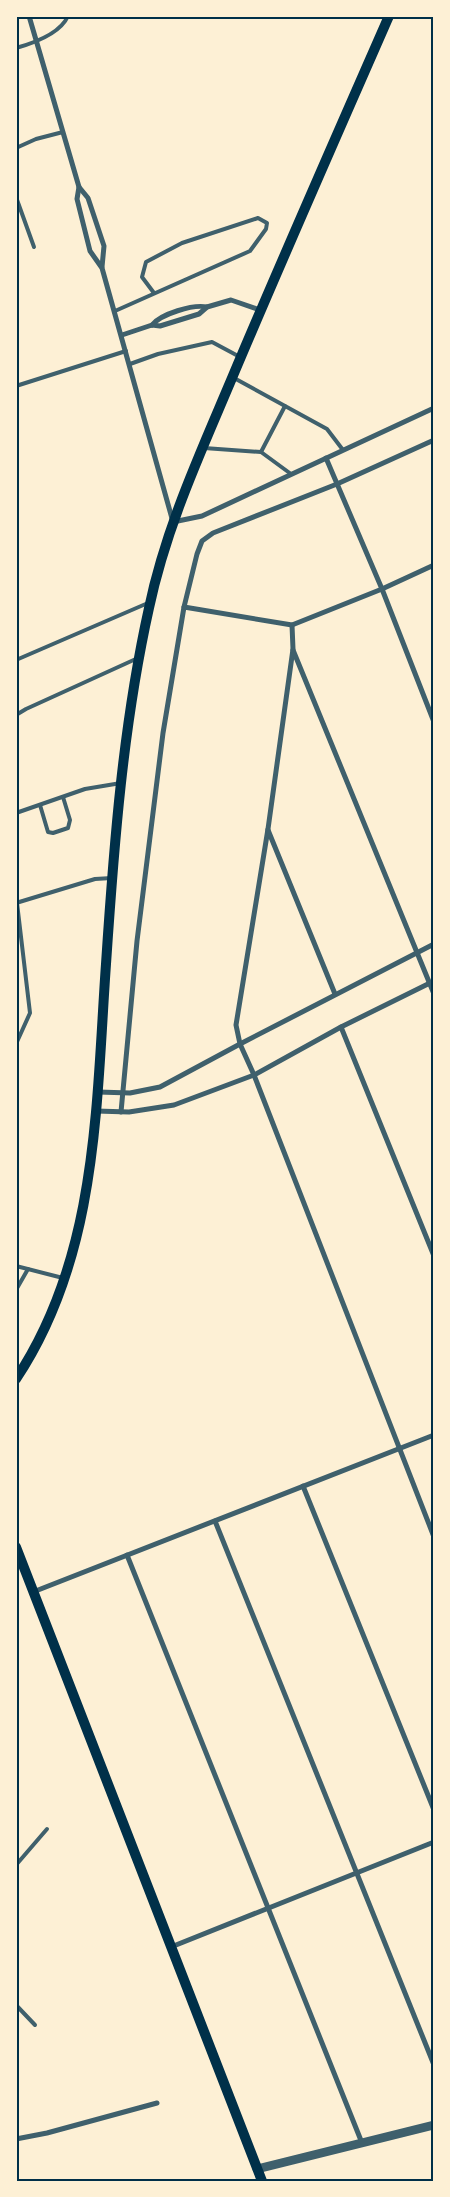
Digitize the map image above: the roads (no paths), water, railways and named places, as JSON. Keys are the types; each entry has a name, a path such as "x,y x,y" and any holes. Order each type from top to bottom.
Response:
{"main road":[{"path":"16,1380 43,1333 57,1303 81,1223 90,1168 96,1111 112,878 125,743 150,602 166,541 178,506 240,357 389,16"},
{"path":"16,1547 262,2181"}],"street":[{"path":"29,16 79,187 88,198 104,246 102,268"},
{"path":"79,187 77,200 90,251 102,268 115,310 173,522 202,516 434,408"},
{"path":"122,335 152,325 160,326 199,314 207,307 231,300 260,310"},
{"path":"152,325 158,318 198,305 207,307"},
{"path":"122,1112 137,941 164,733 184,607 202,541 213,533 337,484 434,440"},
{"path":"326,458 382,589 434,722"},
{"path":"184,607 292,625 382,589 434,565"},
{"path":"292,625 293,649 268,829 236,1025 240,1044 254,1075 434,1537"},
{"path":"293,649 417,952 432,982 434,994"},
{"path":"268,829 335,994"},
{"path":"97,1092 123,1093 146,1091 160,1087 434,944"},
{"path":"96,1111 152,1110 174,1105 254,1075 341,1027 432,982"},
{"path":"341,1027 434,1256"},
{"path":"33,1592 434,1435"},
{"path":"303,1486 434,1810"},
{"path":"215,1520 434,2065"},
{"path":"127,1555 362,2143"},
{"path":"171,1947 434,1842"},
{"path":"16,2139 47,2133 157,2103"},
{"path":"257,2169 434,2125"}],"lane":[{"path":"16,48 36,41 59,28 68,16"},
{"path":"16,148 36,139 63,132"},
{"path":"16,197 34,247"},
{"path":"115,310 154,293 250,251 266,229 267,223 258,218 182,243 146,262 142,277 154,293"},
{"path":"130,364 158,354 212,342 240,357"},
{"path":"16,386 126,351"},
{"path":"232,377 327,428 343,450"},
{"path":"261,452 285,406"},
{"path":"202,448 261,452 291,474"},
{"path":"16,660 150,602"},
{"path":"16,715 140,657"},
{"path":"16,813 85,789 121,783"},
{"path":"40,805 48,832 53,833 68,828 70,820 63,796"},
{"path":"16,1044 30,1013 17,903 95,878 112,878"},
{"path":"16,940 22,937"},
{"path":"16,1266 65,1279"},
{"path":"16,1290 28,1269"},
{"path":"16,1865 47,1829"},
{"path":"16,2005 35,2025"}]}
